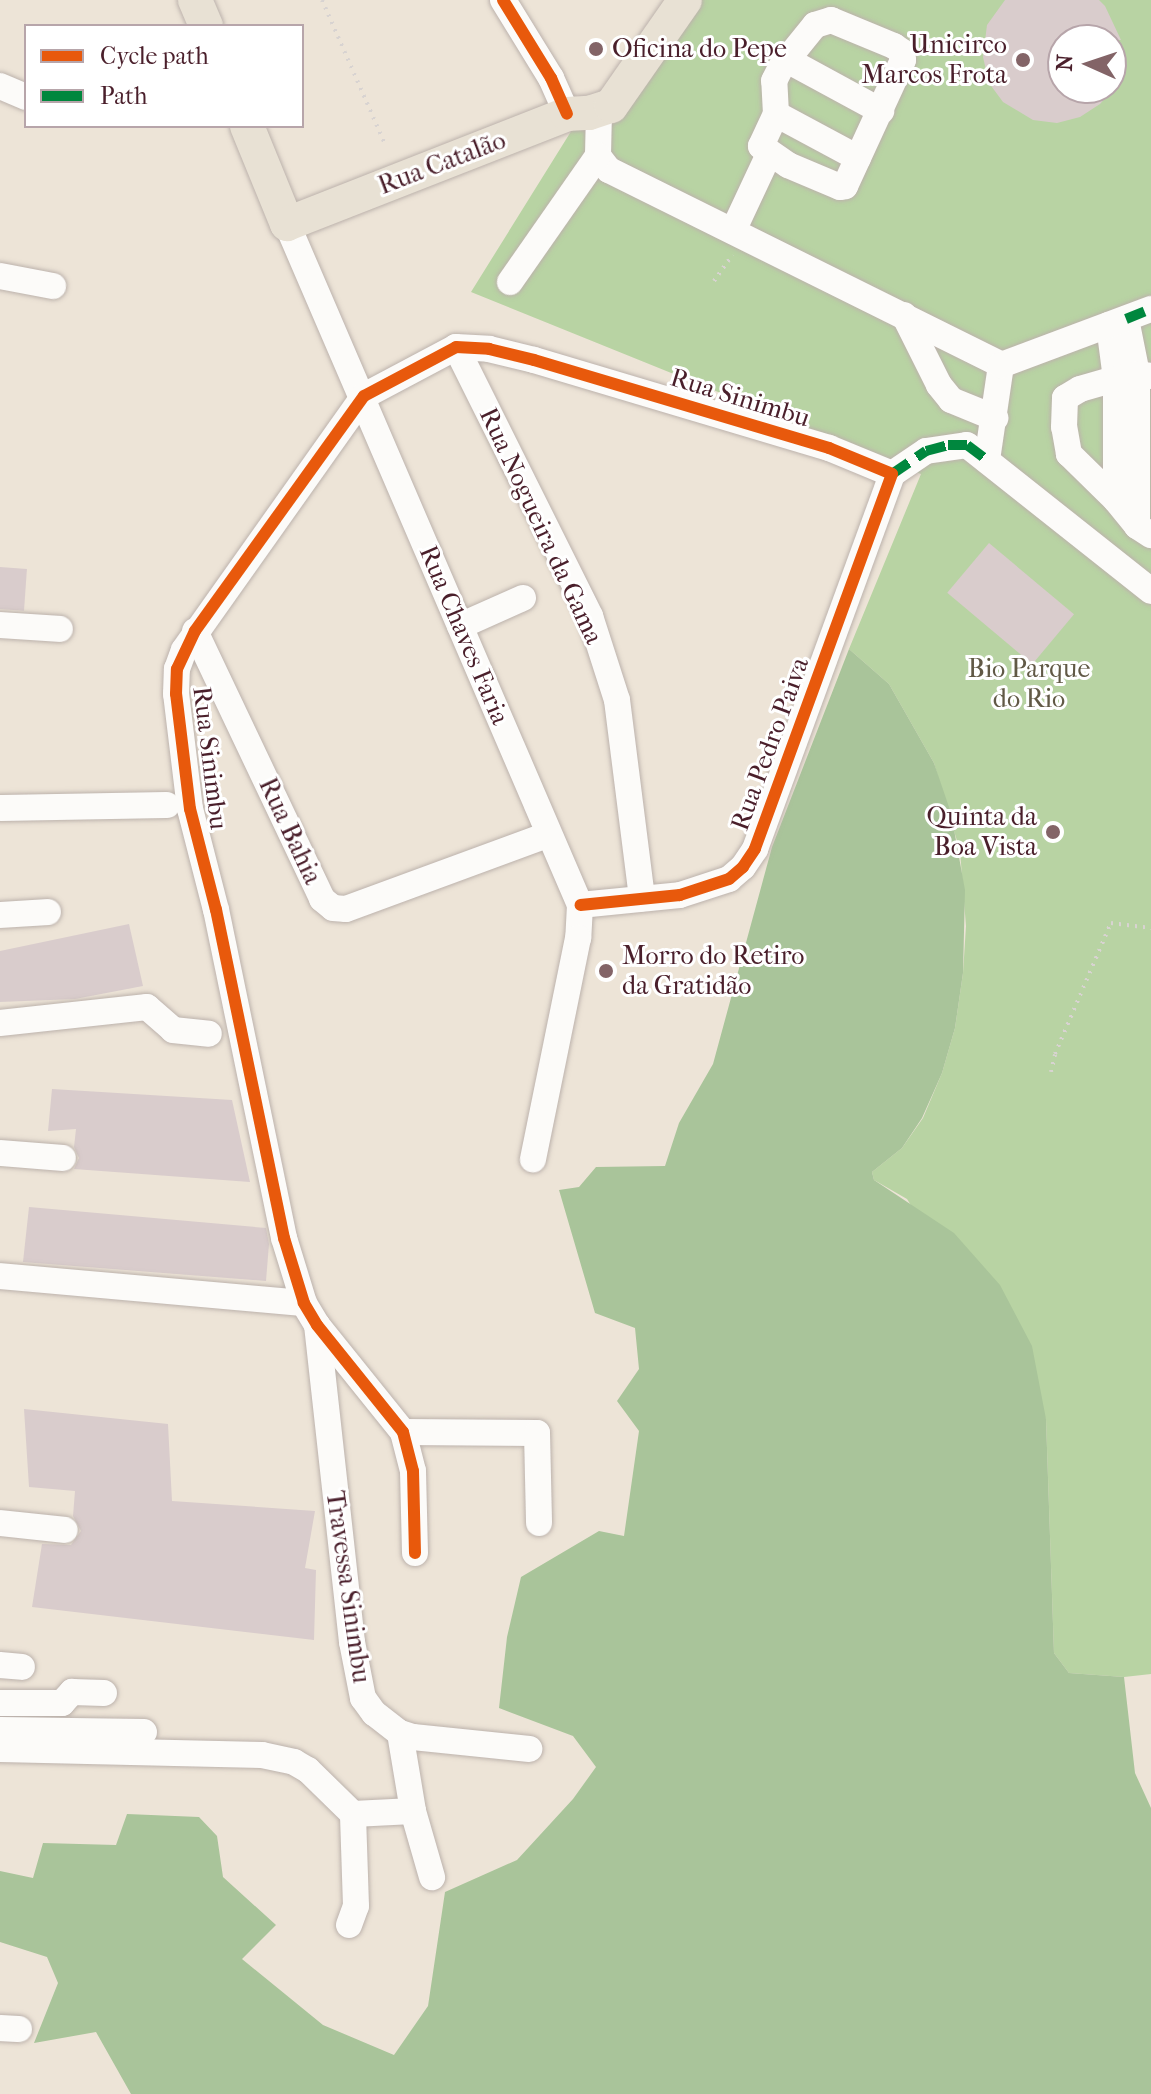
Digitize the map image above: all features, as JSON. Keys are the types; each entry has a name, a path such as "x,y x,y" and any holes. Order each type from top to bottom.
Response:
{"main road":[{"path":"195,0 205,24"},
{"path":"583,112 617,100 685,0"},
{"name":"Rua Catalão","path":"287,224 583,112"},
{"name":"Rua Chaves Faria","path":"248,128 287,224"}],"street":[{"path":"503,0 551,78 583,112 598,156 609,170 1001,365 1151,309"},
{"path":"831,20 901,51 903,60 845,186 840,187 769,154 761,141 776,114 774,81 781,67 789,61 815,25 831,20"},
{"path":"789,61 881,111"},
{"path":"0,86 24,96"},
{"path":"776,114 858,158"},
{"path":"738,233 769,154"},
{"path":"510,282 598,156"},
{"name":"Rua Chaves Faria","path":"287,224 364,396 547,835 580,905"},
{"path":"0,276 53,286"},
{"path":"904,315 939,385 951,400 995,418"},
{"path":"1117,322 1135,377 1144,530"},
{"name":"Rua Sinimbu","path":"415,1553 413,1471 403,1432 311,1314 284,1238 216,910 190,809 176,694 177,669 195,631 364,396 456,347 489,349 534,360 829,448 892,474"},
{"name":"Rua Nogueira da Gama","path":"456,347 590,616 617,700 642,898"},
{"path":"987,460 1001,365"},
{"path":"1116,500 1135,377"},
{"path":"1135,377 1080,389 1065,398 1064,427 1069,454 1144,530"},
{"path":"892,474 926,451 948,445 967,445 1151,591"},
{"name":"Rua Pedro Paiva","path":"580,905 680,895 729,879 743,867 755,849 892,474"},
{"path":"460,626 523,598"},
{"path":"0,625 60,629"},
{"name":"Rua Bahia","path":"195,631 322,899 333,908 346,909 547,835"},
{"path":"0,808 167,805"},
{"path":"533,1159 578,938 580,905"},
{"path":"0,915 48,912"},
{"path":"0,1023 147,1007 173,1030 209,1034"},
{"path":"0,1153 63,1158"},
{"path":"0,1276 311,1314"},
{"name":"Travessa Sinimbu","path":"311,1314 350,1626 363,1698 374,1713 400,1733"},
{"path":"403,1432 537,1433 539,1523"},
{"path":"0,1523 65,1530"},
{"path":"0,1703 62,1703 72,1692 104,1693"},
{"path":"0,1730 144,1732"},
{"path":"432,1877 413,1811 400,1733 529,1749"},
{"path":"0,1749 262,1755 294,1762 308,1770 353,1814 356,1906 349,1925"},
{"path":"353,1814 413,1811"}],"path":[{"path":"322,0 384,142"},
{"path":"714,281 738,233"},
{"path":"1051,1072 1055,1054 1111,923 1151,928"}],"green space":[{"name":"Quinta da Boa Vista","path":"688,0 1151,0 1151,1674 1124,1677 1069,1673 1054,1653 1046,1419 907,1199 874,1180 872,1172 902,1148 923,1118 942,1073 955,1028 963,973 966,926 960,851 934,763 889,684 849,649 921,474 471,292 575,125"},
{"path":"849,649 889,684 934,763 951,813 965,890 963,973 955,1028 942,1073 922,1118 902,1148 872,1172 874,1180 954,1233 1000,1285 1032,1346 1046,1419 1054,1653 1069,1673 1124,1677 1135,1773 1151,1808 1151,2094 131,2094 96,2032 34,2043 58,1983 47,1957 0,1942 0,1871 33,1878 43,1843 116,1845 127,1814 199,1817 217,1836 223,1877 276,1925 242,1959 323,2025 394,2055 428,2006 445,1892 517,1860 573,1799 596,1767 573,1736 499,1708 507,1637 521,1577 599,1531 624,1536 639,1431 617,1401 639,1369 635,1328 595,1313 559,1190 579,1187 596,1167 665,1166 679,1123 713,1064 772,847"}],"building":[{"name":"Unicirco Marcos Frota","path":"1005,0 1099,0 1113,24 1047,24 1047,104 1100,104 1080,117 1057,123 1033,120 1003,102 989,83 983,57 987,25"},
{"path":"989,543 1074,614 1032,664 947,593"},
{"path":"0,567 27,569 24,611 0,609"},
{"path":"129,924 143,986 75,999 0,1002 0,951"},
{"path":"52,1089 232,1100 250,1182 74,1169 79,1158 74,1147 76,1129 48,1131"},
{"path":"29,1207 266,1228 269,1244 266,1281 23,1262"},
{"path":"24,1409 168,1424 172,1501 315,1511 305,1568 316,1570 314,1640 32,1607 42,1544 71,1545 81,1531 73,1516 75,1491 29,1487"}],"marked path":[{"path":"1126,319 1151,309"},
{"path":"892,474 926,451 948,445 967,445 987,460"}],"cycle path":[{"path":"503,0 551,78 567,114"},
{"path":"415,1553 413,1471 403,1432 317,1325 304,1303 284,1238 216,910 190,809 176,694 177,669 195,631 364,396 456,347 489,349 534,360 829,448 892,474 755,849 743,867 729,879 680,895 580,905"}],"place":[{"name":"Oficina do Pepe","path":"596,49"},
{"name":"Unicirco Marcos Frota","path":"1023,60"},
{"name":"Quinta da Boa Vista","path":"1053,832"},
{"name":"Morro do Retiro da Gratidão","path":"606,971"}],"park label":[{"name":"Bio Parque do Rio","path":"1029,684"}]}
